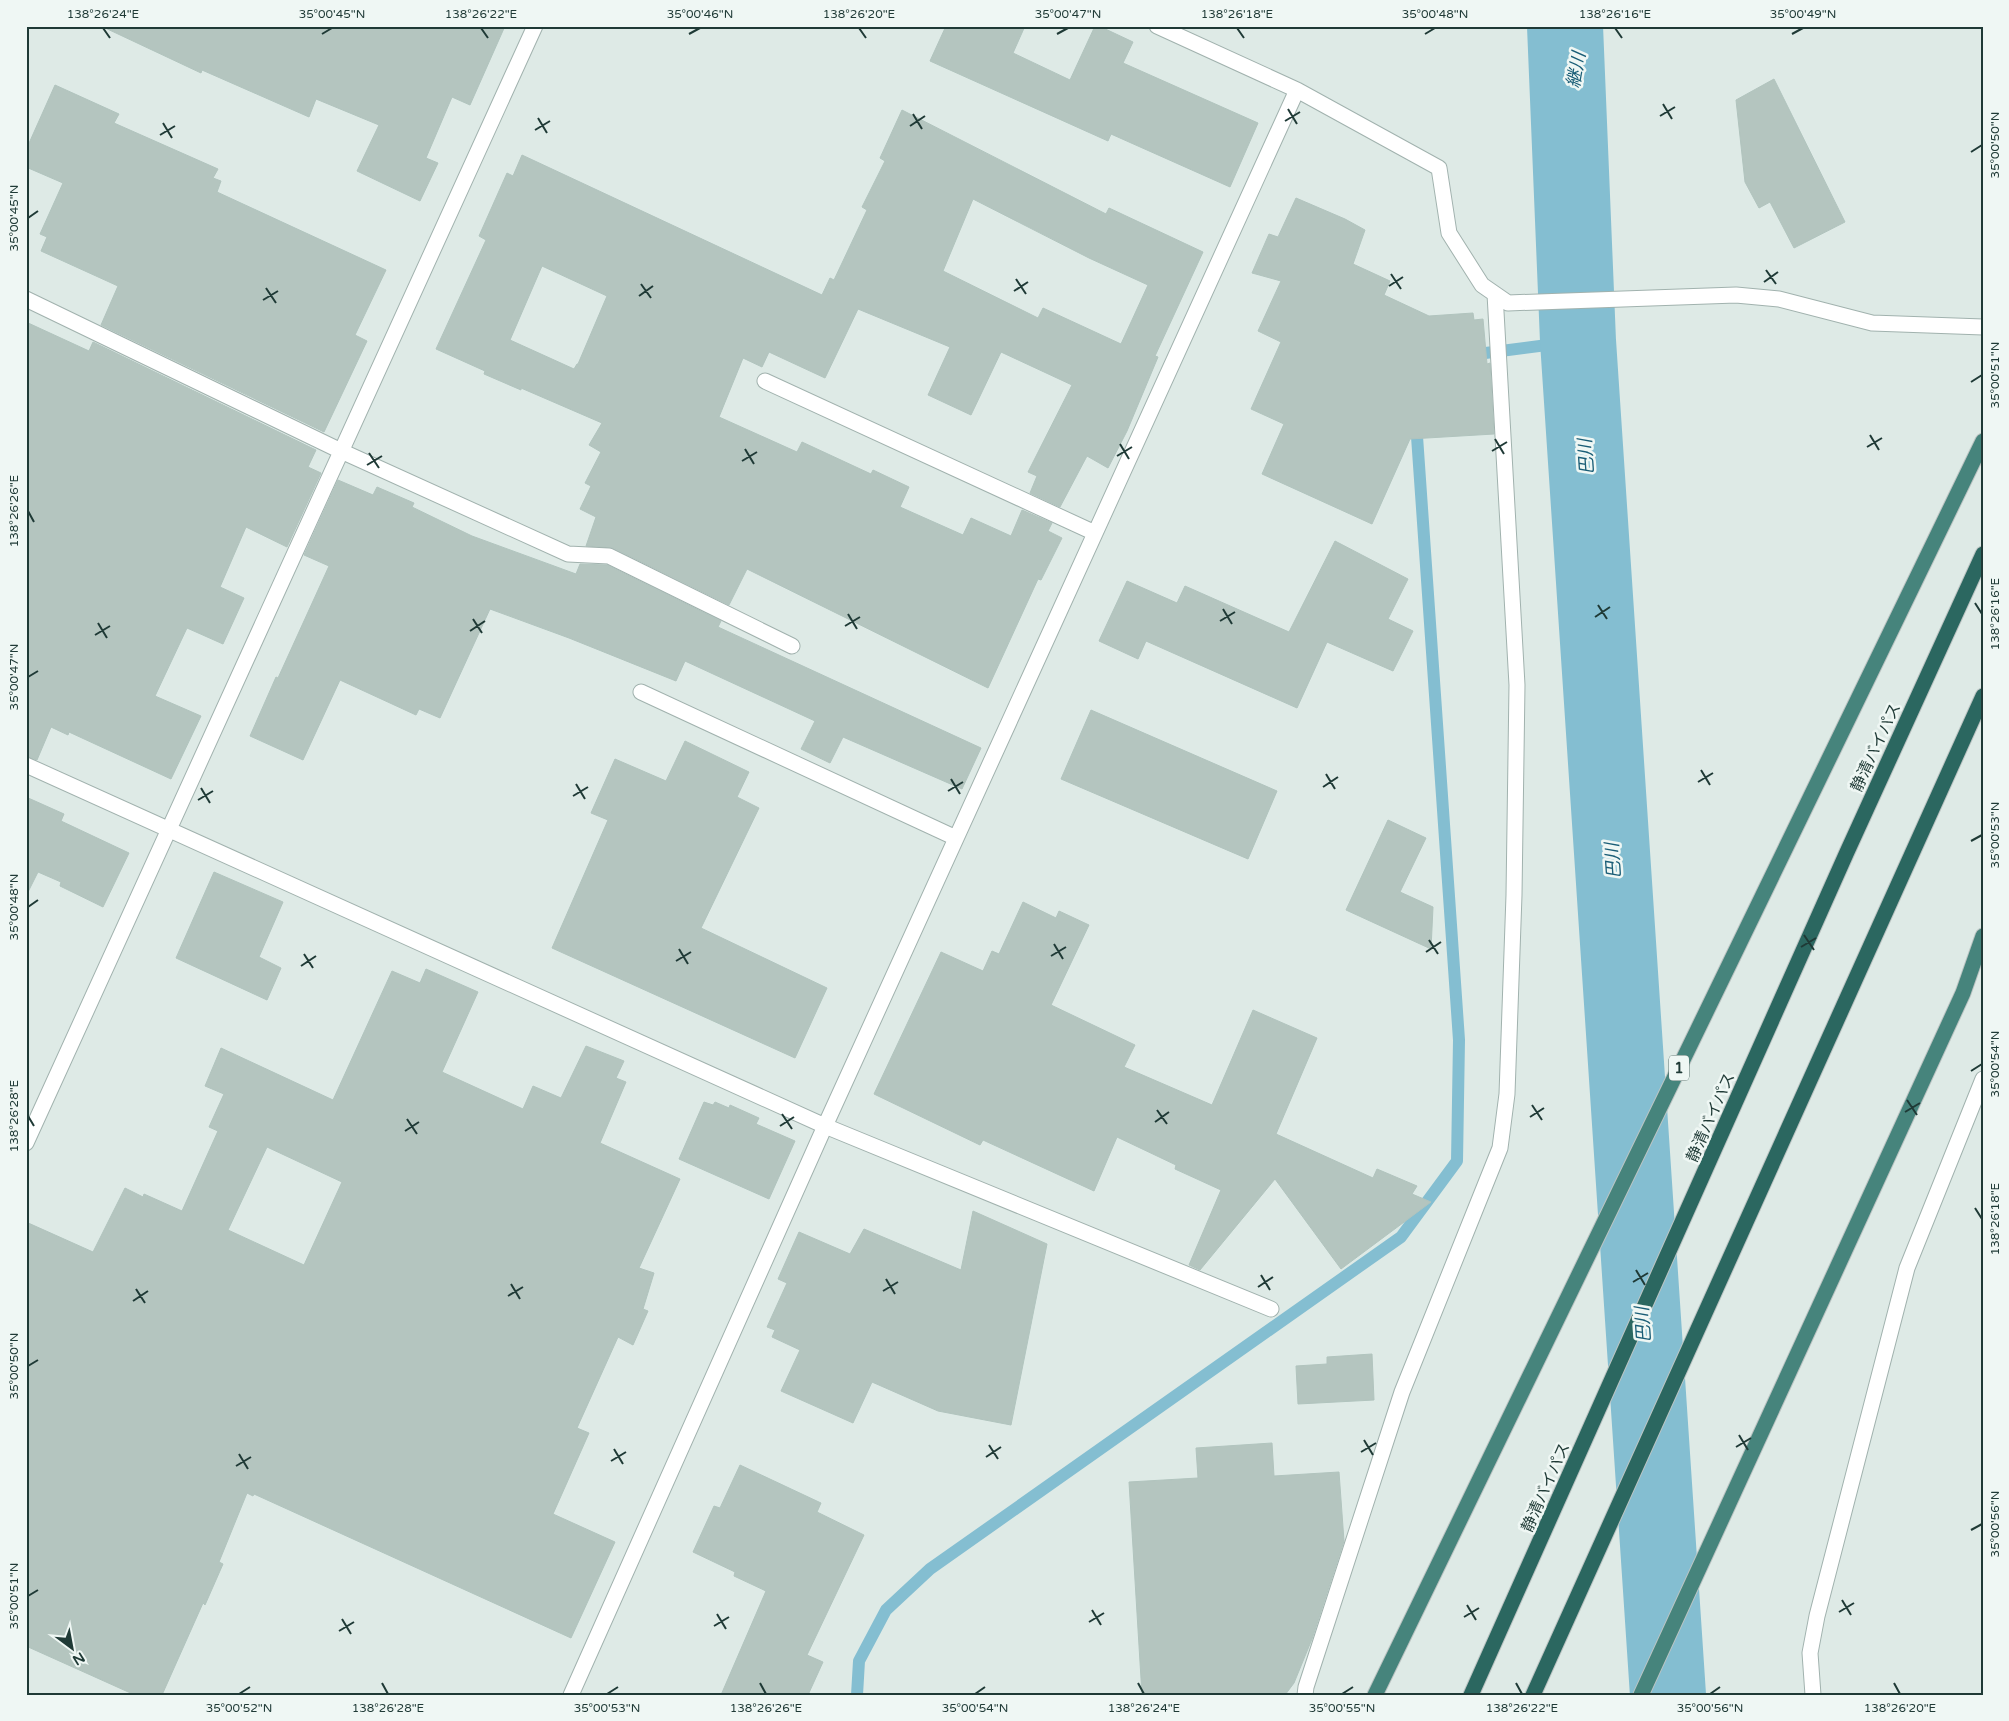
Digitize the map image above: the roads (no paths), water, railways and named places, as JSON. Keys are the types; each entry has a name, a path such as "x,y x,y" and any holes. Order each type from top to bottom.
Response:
{"highway":[{"name":"1","path":"1375,1695 1983,441"},
{"name":"静清バイパス","path":"1471,1695 1847,852 1983,554"},
{"path":"1533,1695 1983,696"},
{"path":"1641,1695 1963,993 1983,936"},
{"path":"1465,1695 1493,1646"}],"street":[{"path":"26,1142 535,26"},
{"path":"1157,26 1297,90 1439,168 1449,233 1482,285 1508,303 1736,295 1779,299 1872,323 1983,327"},
{"path":"571,1695 825,1126 1297,90"},
{"path":"1305,1695 1402,1392 1500,1148 1506,1094 1514,895 1517,685 1495,294"},
{"path":"26,299 341,451 568,554 608,556 792,646"},
{"path":"765,381 1095,533"},
{"path":"641,692 956,838"},
{"path":"26,765 825,1126 1271,1309"},
{"path":"1813,1695 1810,1653 1817,1616 1907,1268 1983,1079"}],"waterway":[{"name":"巴川","path":"1565,26 1578,341 1668,1695"},
{"path":"1470,355 1578,341"},
{"path":"857,1695 859,1661 886,1610 930,1569 1401,1237 1457,1161 1459,1040 1416,422"}],"water label":[{"name":"継川","path":"1576,70"}]}
